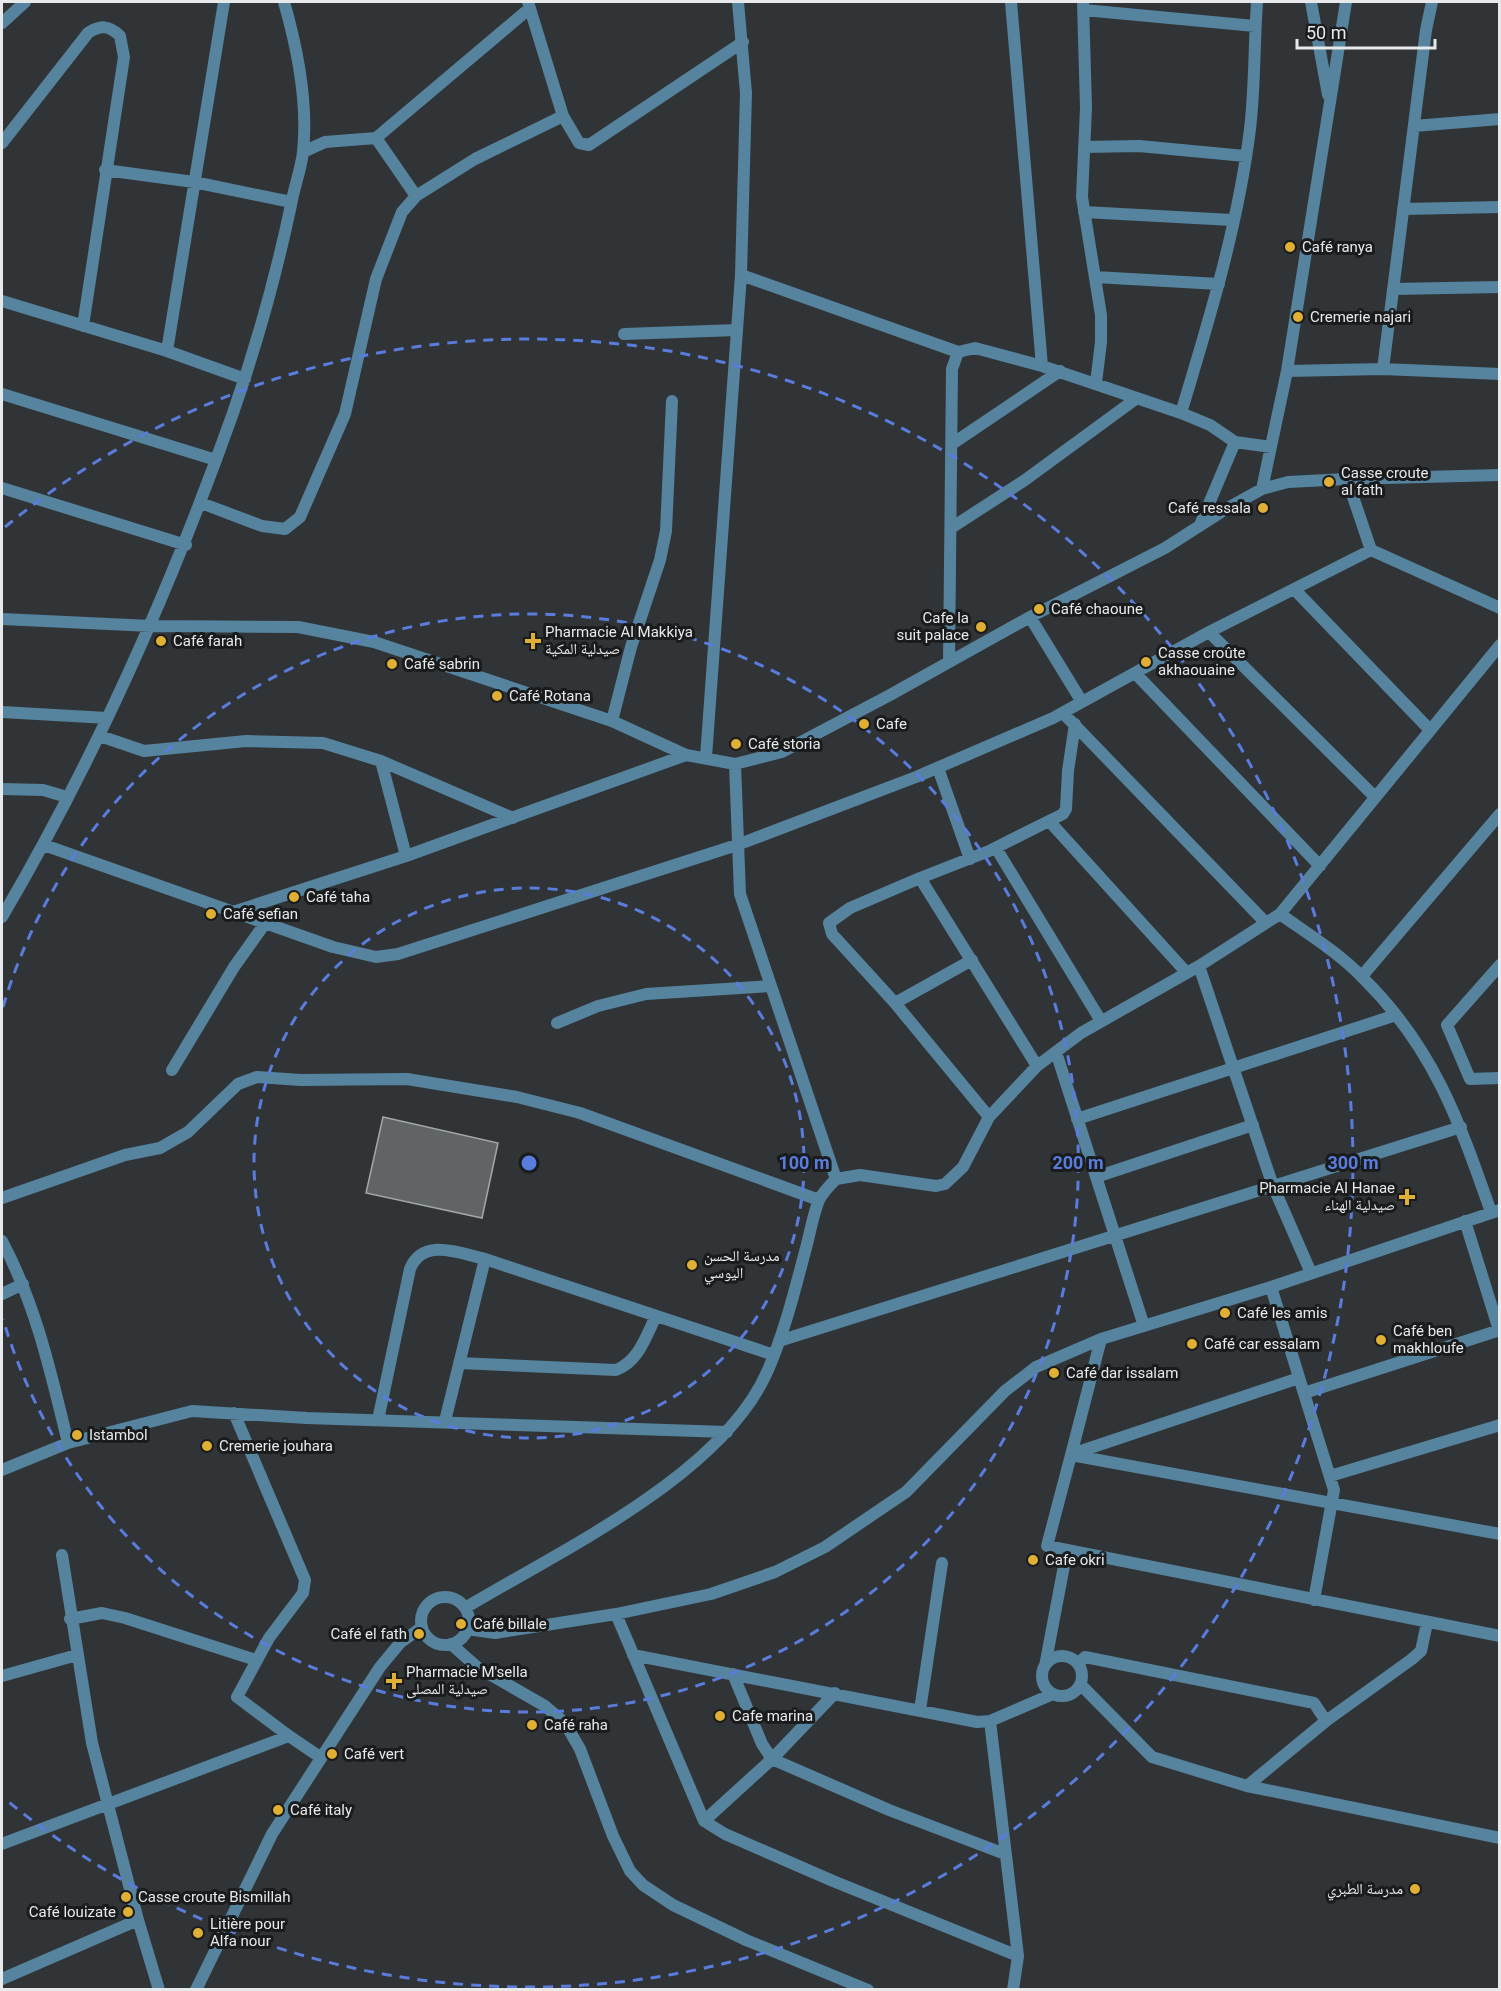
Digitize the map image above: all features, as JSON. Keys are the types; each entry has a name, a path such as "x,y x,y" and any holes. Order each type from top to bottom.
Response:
{"street":[{"path":"2,23 25,2"},
{"path":"167,351 224,2"},
{"path":"2,917 44,845 100,736 152,626 186,545 245,379 277,271 303,152 301,94 296,51 284,2"},
{"path":"706,758 741,275 746,93 738,2"},
{"path":"1011,2 1042,366"},
{"path":"1180,413 1219,284 1245,156 1251,120 1257,2"},
{"path":"1311,2 1330,105"},
{"path":"1262,489 1287,371 1346,2"},
{"path":"1383,369 1426,30 1432,2"},
{"path":"303,152 325,142 376,138 529,5 563,116 579,143 589,145 597,142 742,42"},
{"path":"1096,383 1101,342 1101,315 1084,212 1086,108 1084,6 1255,26"},
{"path":"2,143 88,33 97,27 107,27 120,36 124,57 83,326"},
{"path":"201,503 262,526 285,529 300,517 345,414 376,279 402,212 416,196 475,159 563,116"},
{"path":"1414,126 1500,119"},
{"path":"376,138 416,196"},
{"path":"1084,147 1139,146 1245,156"},
{"path":"105,171 194,182 291,202"},
{"path":"1403,209 1500,207"},
{"path":"1084,212 1232,220"},
{"path":"741,275 958,352 975,348 1060,371 1180,413 1210,425 1235,441 1271,447"},
{"path":"1095,277 1219,284"},
{"path":"1393,289 1500,287"},
{"path":"2,301 167,351 245,379"},
{"path":"624,334 737,330"},
{"path":"949,662 952,369 958,352"},
{"path":"1287,371 1383,369 1500,374"},
{"path":"952,444 1060,371"},
{"path":"2,394 216,460"},
{"path":"951,528 1034,473 1137,398"},
{"path":"612,721 631,647 652,587 666,531 672,401"},
{"path":"1200,525 1235,441"},
{"path":"2,619 152,626 261,625 335,633 375,642 612,721 686,755 735,764 782,752 1030,617 1164,548 1262,489 1288,482 1347,478 1500,475"},
{"path":"1347,478 1371,550 1500,608"},
{"path":"2,488 186,545"},
{"path":"44,845 333,947 386,957 737,845 938,768 1063,712 1209,632 1371,550"},
{"path":"1294,589 1430,730"},
{"path":"1030,617 1082,702"},
{"path":"1209,632 1375,797"},
{"path":"465,1608 640,1502 705,1455 727,1432 757,1393 774,1355 819,1200 836,1179 860,1175 936,1186 945,1184 963,1167 989,1117 1036,1066 1101,1021 1199,966 1280,914 1500,645"},
{"path":"1135,672 1320,866"},
{"path":"2,712 107,718"},
{"path":"1063,712 1266,923"},
{"path":"989,1117 895,1003 832,934 829,923 850,908 996,848 1050,822 1066,809 1068,771 1076,724"},
{"path":"100,736 144,751 246,741 308,742 333,746 381,760 513,818"},
{"path":"236,911 513,818 686,755"},
{"path":"381,760 406,855"},
{"path":"735,764 740,894 836,1179"},
{"path":"938,768 970,859"},
{"path":"2,789 43,790 68,797"},
{"path":"1362,976 1500,814"},
{"path":"1050,822 1186,972"},
{"path":"996,848 1101,1021"},
{"path":"920,878 1036,1066"},
{"path":"467,1629 495,1633 616,1614 711,1594 746,1583 825,1547 906,1492 1005,1390 1036,1366 1101,1339 1271,1287 1495,1211 1443,1085 1421,1047 1362,976 1280,914"},
{"path":"172,1070 234,967 266,922"},
{"path":"895,1003 972,960"},
{"path":"1500,965 1447,1025 1470,1079 1500,1078"},
{"path":"1199,966 1273,1186 1311,1273"},
{"path":"557,1023 598,1006 646,994 771,986"},
{"path":"1077,1119 1396,1015"},
{"path":"1056,1052 1144,1326"},
{"path":"2,1198 125,1155 150,1151 171,1142 188,1132 238,1084 257,1077 311,1080 407,1079 517,1096 580,1113 819,1200"},
{"path":"1096,1177 1253,1125"},
{"path":"779,1341 1461,1127"},
{"path":"1304,1394 1499,1330 1465,1221"},
{"path":"2,1241 23,1284 45,1347 68,1443"},
{"path":"378,1420 410,1269 415,1258 440,1248 485,1259 774,1355"},
{"path":"445,1421 485,1259"},
{"path":"2,1294 23,1284"},
{"path":"1271,1287 1334,1490 1314,1600"},
{"path":"459,1363 616,1370 628,1365 635,1357 656,1316"},
{"path":"1101,1339 1047,1546 1500,1636"},
{"path":"1071,1455 1299,1378"},
{"path":"2,1470 68,1443 192,1411 727,1432"},
{"path":"234,1413 305,1580 303,1593 256,1660 237,1697 320,1757"},
{"path":"1330,1476 1500,1425"},
{"path":"1071,1455 1500,1534"},
{"path":"1036,1701 1067,1550"},
{"path":"62,1555 70,1619 92,1743 138,1920 159,1989"},
{"path":"920,1710 942,1563"},
{"path":"446,1597 460,1602 465,1608 469,1622 464,1636 451,1644 436,1643 425,1634 422,1627 423,1612 432,1600 446,1597"},
{"path":"70,1619 102,1613 125,1618 256,1660"},
{"path":"616,1614 704,1821 725,1834 822,1877 1018,1956"},
{"path":"1247,1786 1326,1721 1421,1651 1427,1623"},
{"path":"196,1989 272,1834 320,1757 389,1656 400,1643 422,1627"},
{"path":"451,1644 477,1667 545,1706 565,1723 585,1761 620,1852 630,1871 642,1885 673,1905 746,1941 868,1989"},
{"path":"2,1676 77,1655"},
{"path":"633,1655 977,1722 990,1721 1053,1694 1072,1695 1081,1685 1082,1670 1078,1664 1064,1656 1052,1658 1043,1670 1044,1686 1053,1694"},
{"path":"1078,1664 1085,1657 1314,1703 1326,1721"},
{"path":"733,1674 762,1744 772,1759 889,1810 1005,1854"},
{"path":"1081,1685 1152,1757 1247,1786 1500,1838"},
{"path":"704,1821 772,1759 835,1693"},
{"path":"990,1721 1018,1956 1013,1989"},
{"path":"2,1844 289,1736"},
{"path":"2,1979 138,1920"}],"building":[{"path":"383,1117 498,1143 482,1218 366,1193"}],"place":[{"name":"Café ranya","path":"1290,247"},
{"name":"Cremerie najari","path":"1298,317"},
{"name":"Casse croute al fath","path":"1329,482"},
{"name":"Café ressala","path":"1263,508"},
{"name":"Café chaoune","path":"1039,609"},
{"name":"Cafe la suit palace","path":"981,627"},
{"name":"Café farah","path":"161,641"},
{"name":"Pharmacie Al Makkiya صيدلية المكية","path":"533,641"},
{"name":"Casse croûte akhaouaine","path":"1146,662"},
{"name":"Café sabrin","path":"392,664"},
{"name":"Café Rotana","path":"497,696"},
{"name":"Cafe","path":"864,724"},
{"name":"Café storia","path":"736,744"},
{"name":"Café taha","path":"294,897"},
{"name":"Café sefian","path":"211,914"},
{"name":"Pharmacie Al Hanae صيدلية الهناء","path":"1407,1197"},
{"name":"مدرسة الحسن اليوسي","path":"692,1265"},
{"name":"Café les amis","path":"1225,1313"},
{"name":"Café ben makhloufe","path":"1381,1340"},
{"name":"Café car essalam","path":"1192,1344"},
{"name":"Café dar issalam","path":"1054,1373"},
{"name":"Istambol","path":"77,1435"},
{"name":"Cremerie jouhara","path":"207,1446"},
{"name":"Cafe okri","path":"1033,1560"},
{"name":"Café billale","path":"461,1624"},
{"name":"Café el fath","path":"419,1634"},
{"name":"Pharmacie M'sella صيدلية المصلى","path":"394,1681"},
{"name":"Cafe marina","path":"720,1716"},
{"name":"Café raha","path":"532,1725"},
{"name":"Café vert","path":"332,1754"},
{"name":"Café italy","path":"278,1810"},
{"name":"مدرسة الطبري","path":"1415,1889"},
{"name":"Casse croute Bismillah","path":"126,1897"},
{"name":"Café louizate","path":"128,1912"},
{"name":"Litière pour Alfa nour","path":"198,1933"}]}
